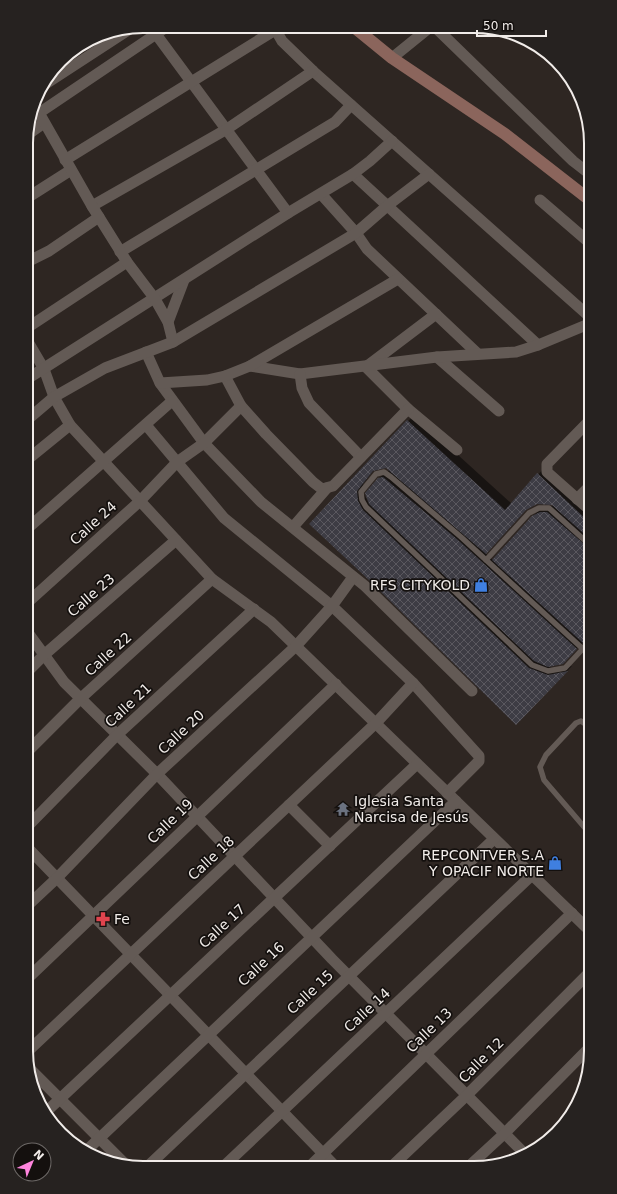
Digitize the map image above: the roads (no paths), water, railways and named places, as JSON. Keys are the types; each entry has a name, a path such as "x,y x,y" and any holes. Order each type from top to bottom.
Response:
{"street":[{"path":"39,108 150,33"},
{"path":"156,33 288,213"},
{"path":"33,193 68,165 192,82 269,33"},
{"path":"279,33 282,41 313,71 584,312"},
{"path":"361,33 392,58 505,134 584,196"},
{"path":"392,58 423,33"},
{"path":"441,33 573,161 584,170"},
{"path":"55,78 119,36"},
{"path":"92,206 227,129 313,71"},
{"path":"120,252 334,122 351,105"},
{"path":"38,111 68,165 120,252 155,299 168,322 173,342"},
{"path":"34,130 44,123"},
{"path":"33,375 288,213 353,174 392,141"},
{"path":"353,174 538,345"},
{"path":"33,415 54,397 105,368 173,342 356,234 387,206 429,174"},
{"path":"321,194 367,249 478,354"},
{"path":"540,200 584,238"},
{"path":"33,259 49,251 99,217"},
{"path":"33,324 127,262"},
{"path":"168,322 184,279"},
{"path":"160,383 207,380 225,376 250,366 398,279"},
{"path":"366,366 436,314"},
{"path":"250,366 300,374 436,357 516,352 538,345 584,326"},
{"path":"33,350 44,369 54,397 70,424 212,579 271,622 584,925"},
{"path":"146,352 160,383 204,442 262,502 353,577 472,691"},
{"path":"436,357 499,411"},
{"path":"366,366 408,409 457,450"},
{"path":"300,374 302,388 309,403 361,457"},
{"path":"225,376 241,406 266,434 313,482 322,489 333,486 408,409"},
{"path":"33,524 172,401"},
{"name":"Calle 24","path":"33,598 140,500 178,462 204,442 241,406"},
{"path":"33,455 70,424"},
{"path":"146,425 224,518 332,606 413,683 479,756 480,761 447,793"},
{"path":"584,426 547,464 547,472 584,505"},
{"path":"293,527 327,488"},
{"path":"577,499 584,492"},
{"name":"Calle 23","path":"33,666 176,540"},
{"name":"Calle 20","path":"33,900 57,878 157,774 296,646 332,606 353,577"},
{"name":"Calle 22","path":"33,746 80,699 212,579"},
{"name":"Calle 21","path":"33,821 117,735 254,609"},
{"path":"33,640 64,682 80,699 197,815 385,1014 522,1150"},
{"name":"Calle 18","path":"33,1046 376,723 413,683"},
{"name":"Calle 19","path":"33,973 197,815 336,684"},
{"name":"Calle 17","path":"50,1109 418,764"},
{"name":"Calle 16","path":"90,1147 456,801"},
{"path":"289,805 330,846"},
{"name":"Calle 15","path":"153,1161 494,839"},
{"path":"33,853 330,1161"},
{"name":"Calle 14","path":"229,1161 532,875"},
{"name":"Calle 13","path":"315,1161 572,913"},
{"name":"Calle 12","path":"397,1161 466,1096 584,978"},
{"path":"476,1161 584,1053"},
{"path":"36,1075 119,1158"}],"lane":[{"path":"384,472 486,560 583,649 565,668 548,671 532,665 366,507 362,500 361,492 376,474 384,472"},
{"path":"486,560 529,513 539,508 549,508 584,540"},
{"path":"584,724 581,722 576,723 546,755 540,767 544,780 584,827"}],"place":[{"name":"RFS CITYKOLD","path":"481,585"},
{"name":"Iglesia Santa Narcisa de Jesús","path":"343,809"},
{"name":"REPCONTVER S.A Y OPACIF NORTE","path":"555,863"},
{"name":"Fe","path":"103,919"}]}
